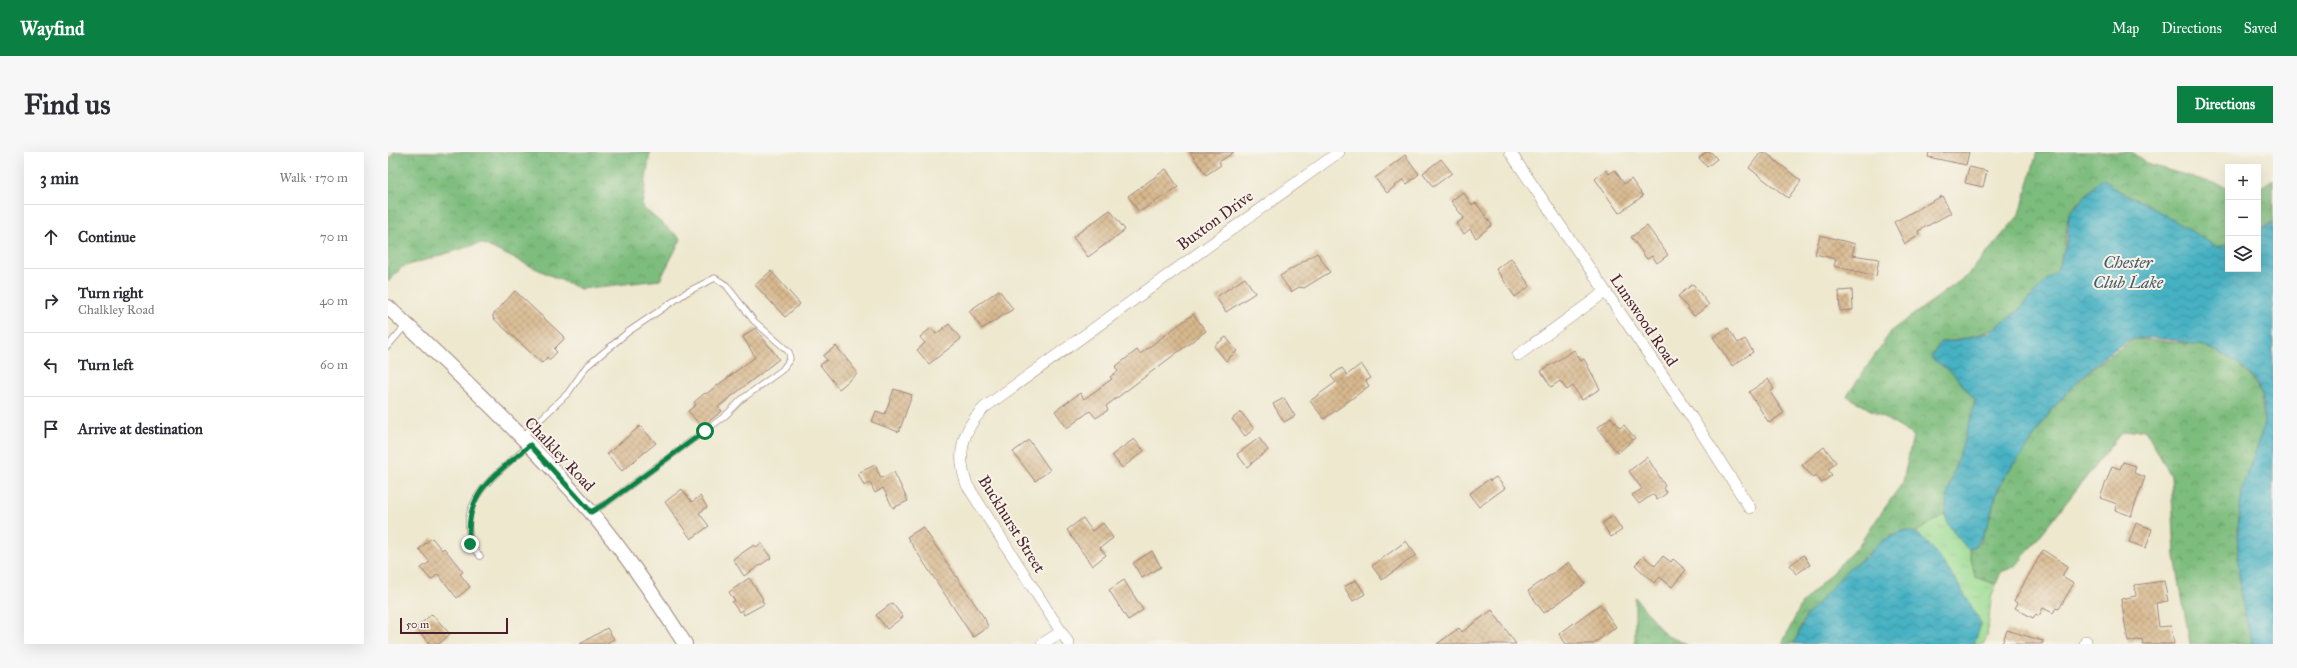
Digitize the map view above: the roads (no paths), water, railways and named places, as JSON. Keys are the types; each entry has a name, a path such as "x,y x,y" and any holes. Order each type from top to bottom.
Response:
{"street":[{"name":"Buxton Drive","path":"1112,315 1339,152"},
{"name":"Lunswood Road","path":"1510,152 1750,508"},
{"path":"1518,355 1605,292"},
{"name":"Chalkley Road","path":"388,307 525,441 591,512 642,576 685,644"},
{"name":"Buckhurst Street","path":"1069,644 967,485 960,457 963,440 975,417 985,407 1112,315"},
{"path":"1042,644 1061,632"}],"lane":[{"path":"480,556 470,544 468,528 469,515 475,499 484,487 568,393 583,370 628,332 687,292 715,278 726,285 754,321 789,352 790,359 782,370 742,399 705,431 608,502 591,512"},
{"path":"388,346 407,325"}],"water":[{"name":"Chester Club Lake","path":"2102,178 2117,190 2150,206 2217,247 2225,246 2225,272 2261,272 2261,229 2273,222 2273,644 2253,644 2243,607 2238,569 2238,530 2242,492 2262,433 2264,421 2264,408 2261,394 2258,385 2253,378 2239,364 2223,354 2206,347 2170,340 2142,338 2135,339 2114,350 2077,382 2047,417 2028,447 2008,472 2000,485 1986,529 1976,544 1969,550 1949,526 1946,518 1948,492 1975,400 1953,373 1931,358 1940,342 1955,341 1990,332 2015,314 2058,268 2067,241 2069,214"},
{"path":"1903,531 1914,532 1932,548 1942,560 1961,589 1981,624 1974,644 1794,644 1806,616 1848,569 1866,557 1880,542"}]}
